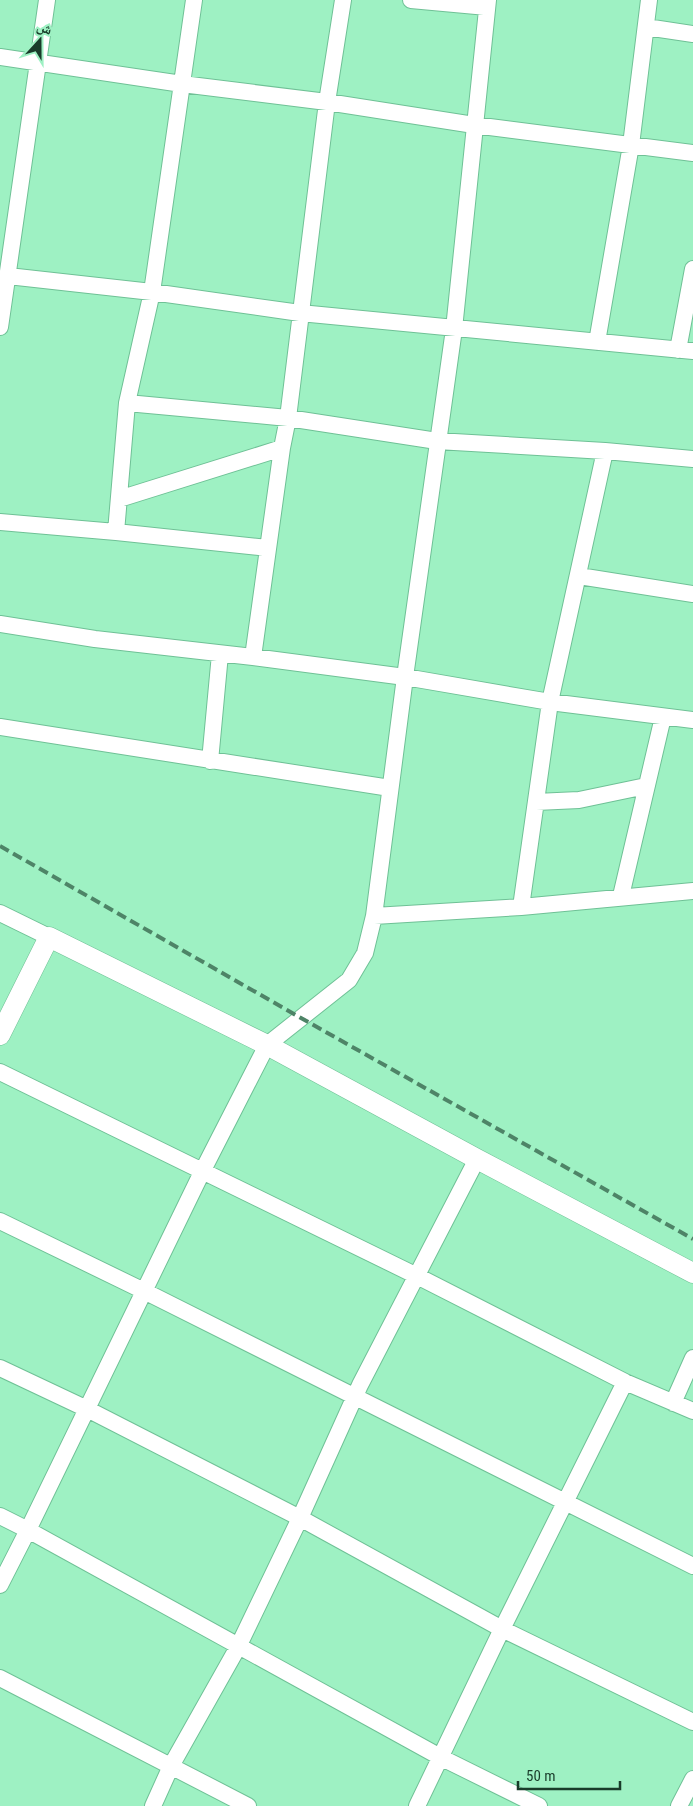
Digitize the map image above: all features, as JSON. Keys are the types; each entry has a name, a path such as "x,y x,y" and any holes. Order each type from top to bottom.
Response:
{"main road":[{"path":"0,1035 49,937 267,1045 693,1273"}],"street":[{"path":"0,327 2,300 8,276 47,0"},
{"path":"116,532 127,403 152,292 194,0"},
{"path":"253,657 282,448 288,418 327,102 344,0"},
{"path":"0,1585 202,1172 267,1045 349,980 365,953 374,916 404,677 454,329 488,3 411,0"},
{"path":"597,342 631,145 649,0"},
{"path":"646,27 693,34"},
{"path":"0,57 182,84 327,102 474,125 693,154"},
{"path":"8,276 152,292 300,313 685,350 693,269"},
{"path":"127,403 288,418 437,441 605,451 693,459"},
{"path":"119,499 282,448"},
{"path":"521,907 550,702 605,451"},
{"path":"0,522 268,548"},
{"path":"579,576 693,594"},
{"path":"0,624 95,639 404,677 550,702 693,720"},
{"path":"210,760 220,654"},
{"path":"621,896 663,717"},
{"path":"0,727 390,788"},
{"path":"536,802 579,800 646,786"},
{"path":"374,916 521,907 693,890"},
{"path":"0,913 49,937"},
{"path":"0,1072 417,1276 625,1382 693,1411"},
{"path":"152,1806 171,1766 238,1647 300,1518 354,1397 477,1159"},
{"path":"0,1221 144,1291 693,1566"},
{"path":"673,1403 693,1358"},
{"path":"0,1368 87,1409 300,1518 502,1628 693,1722"},
{"path":"417,1806 442,1758 502,1628 625,1382"},
{"path":"0,1516 442,1758 539,1806"},
{"path":"0,1678 248,1806"},
{"path":"679,1806 693,1779"}],"railway":[{"path":"0,846 693,1239"}]}
